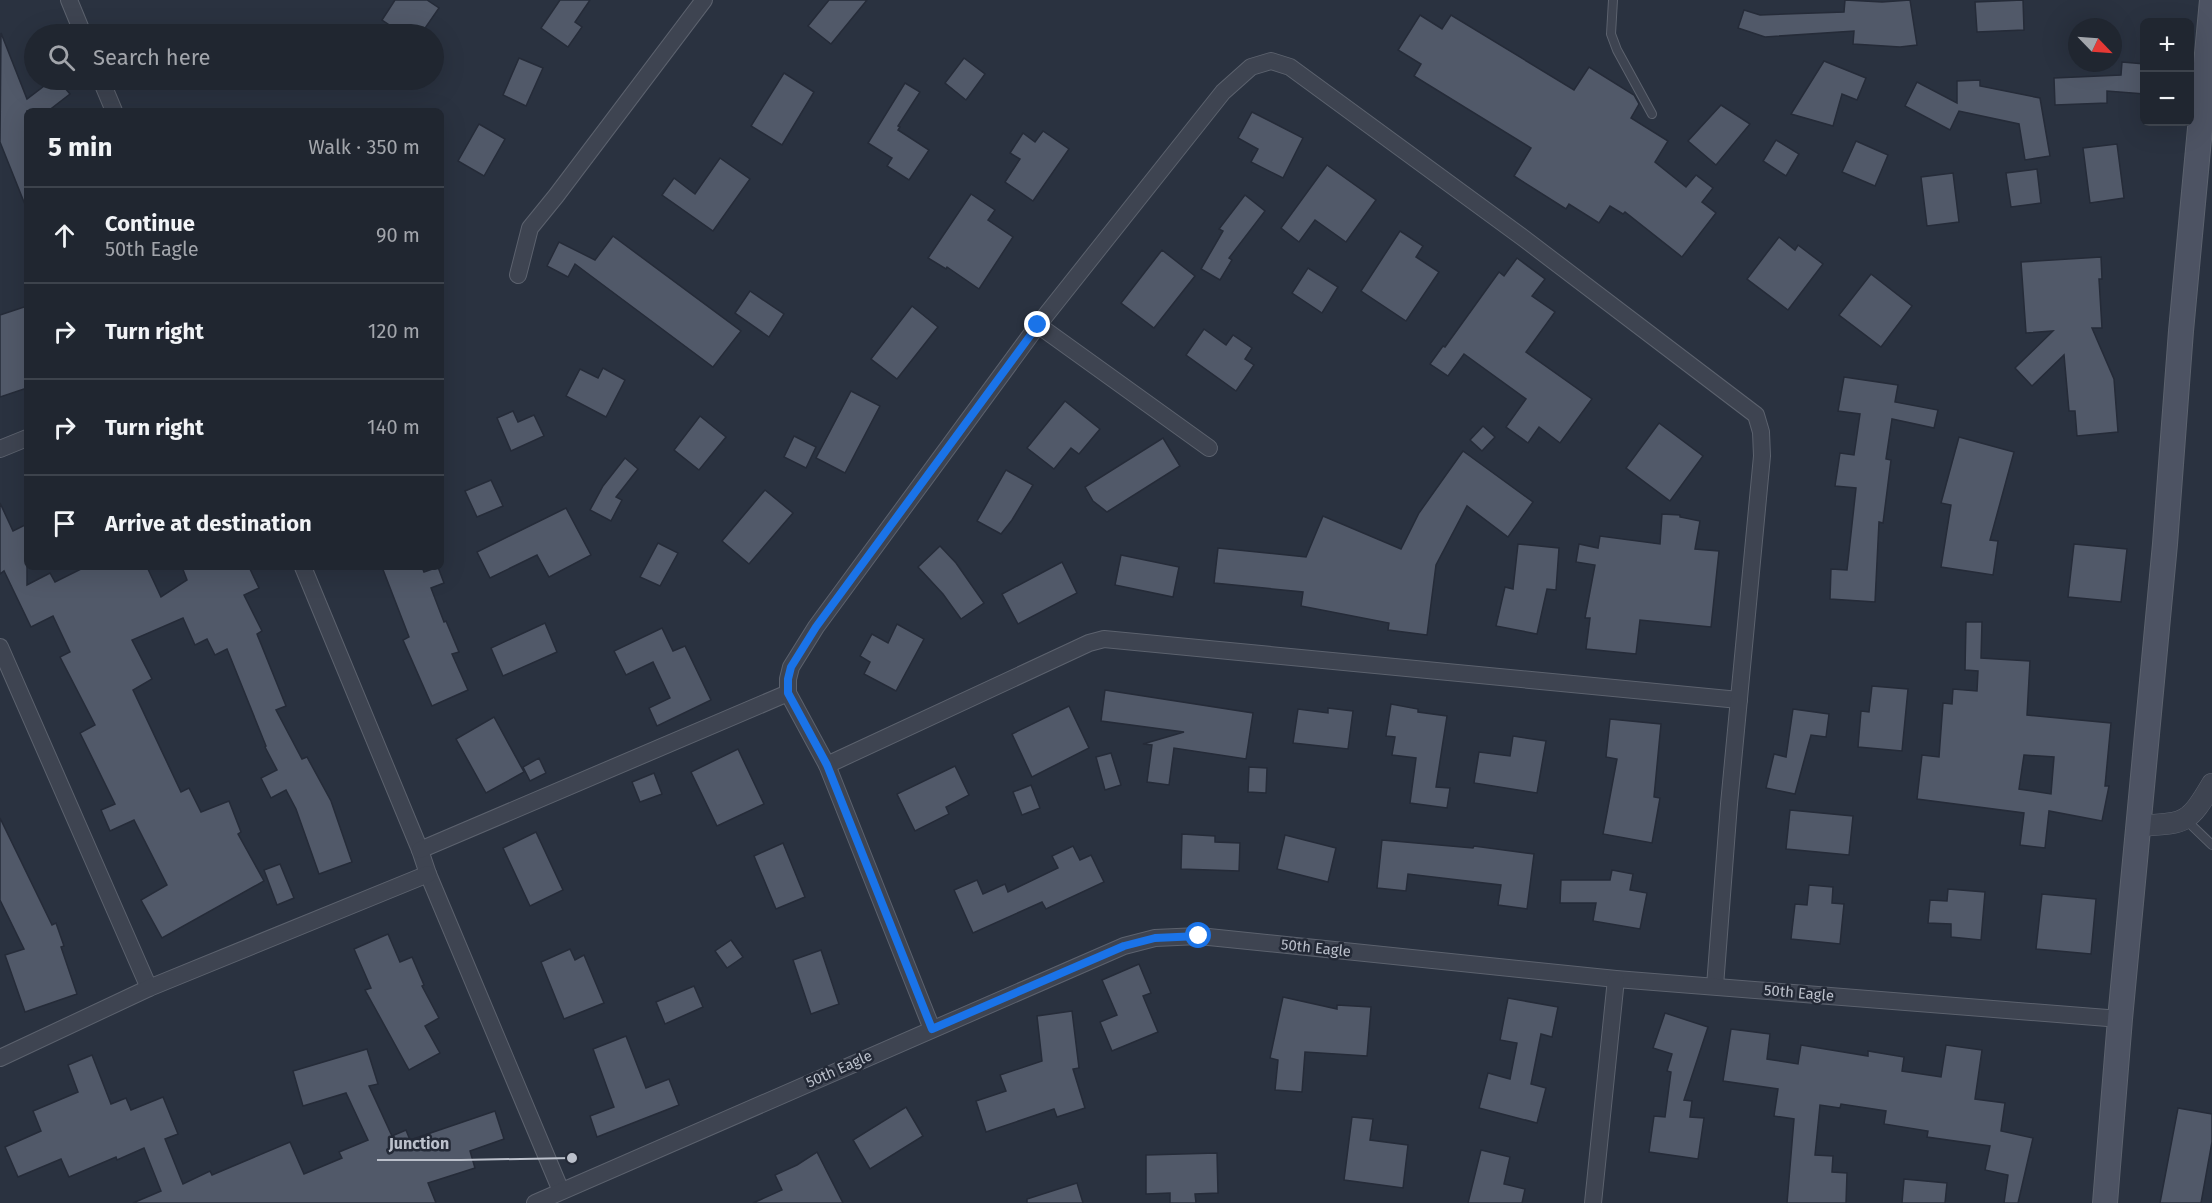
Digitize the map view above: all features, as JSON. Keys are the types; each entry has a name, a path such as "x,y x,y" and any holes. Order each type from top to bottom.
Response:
{"main road":[{"path":"2106,1203 2120,1019 2165,544 2181,331 2209,71 2212,0"}],"street":[{"path":"69,0 79,24"},
{"path":"518,274 530,228 704,0"},
{"path":"932,1029 827,765 788,693 791,667 816,627 1038,325 1223,92 1251,67 1270,62 1290,67 1522,237 1756,415 1761,432 1762,456 1715,986"},
{"path":"105,90 113,108"},
{"path":"1038,325 1209,448"},
{"path":"0,450 24,439"},
{"path":"304,570 561,1191"},
{"path":"827,765 1089,643 1104,639 1739,700"},
{"path":"0,647 149,988"},
{"path":"420,850 788,693"},
{"path":"2139,826 2185,820 2198,808 2212,784"},
{"path":"0,1058 149,988 428,874"},
{"name":"50th Eagle","path":"535,1203 1124,946 1155,938 1199,936 1616,979 2120,1019"},
{"path":"1593,1203 1616,979"}],"lane":[{"path":"1613,0 1611,34 1652,114"},
{"path":"2185,820 2212,845"}],"building":[{"path":"395,0 427,0 439,8 428,24 388,24 382,20"},
{"path":"560,0 590,0 575,22 582,27 568,47 541,28"},
{"path":"829,0 867,0 831,44 808,26"},
{"path":"1845,0 1882,2 1910,0 1917,45 1900,47 1853,44 1854,31 1765,37 1738,28 1744,10 1760,15 1844,12"},
{"path":"2023,0 2024,30 1977,32 1975,2"},
{"path":"1420,15 1442,29 1451,15 1574,90 1589,67 1634,95 1639,104 1631,118 1668,141 1655,162 1686,187 1696,175 1713,188 1702,202 1716,213 1682,257 1625,212 1623,214 1610,206 1599,223 1569,204 1566,209 1514,176 1531,148 1414,76 1421,64 1398,50"},
{"path":"1,33 27,99 39,90 67,90 70,94 52,108 24,108 24,202 0,142"},
{"path":"519,58 543,68 526,106 503,95"},
{"path":"964,58 985,74 966,100 945,83"},
{"path":"1824,61 1866,78 1857,100 1842,94 1833,126 1791,114"},
{"path":"2122,62 2140,64 2140,94 2107,91 2107,103 2055,105 2054,78 2121,75"},
{"path":"784,73 814,92 782,145 751,126"},
{"path":"1980,80 1980,86 2040,98 2050,156 2025,160 2019,124 1959,111 1950,130 1905,106 1917,82 1957,103 1957,81"},
{"path":"905,83 920,92 898,126 900,127 898,130 929,150 909,180 887,166 892,158 868,143"},
{"path":"1721,105 1750,124 1716,165 1688,141"},
{"path":"1252,112 1303,138 1283,178 1251,162 1258,149 1238,138"},
{"path":"479,124 505,139 484,176 458,161"},
{"path":"1043,131 1069,149 1033,201 1005,182 1020,159 1010,153 1023,133 1035,142"},
{"path":"1776,140 1799,154 1786,176 1763,161"},
{"path":"1856,141 1888,155 1875,186 1842,172"},
{"path":"2117,144 2124,198 2090,203 2083,148"},
{"path":"720,158 750,179 713,231 662,195 674,178 695,194"},
{"path":"1327,165 1376,200 1346,242 1315,220 1299,242 1281,228"},
{"path":"2037,169 2041,203 2011,207 2006,173"},
{"path":"1953,173 1959,222 1927,226 1921,177"},
{"path":"971,194 995,210 988,220 1013,237 979,289 947,267 946,269 928,258"},
{"path":"1245,195 1265,211 1229,258 1232,260 1220,280 1201,269 1223,231 1219,229"},
{"path":"1400,231 1423,246 1416,257 1439,272 1406,321 1361,291"},
{"path":"613,236 741,331 713,367 575,264 568,277 547,266 559,242 595,260"},
{"path":"1779,237 1795,250 1798,245 1823,264 1788,310 1747,279"},
{"path":"1162,250 1195,276 1154,328 1121,303"},
{"path":"2101,257 2102,279 2099,279 2102,328 2092,328 2114,379 2118,432 2077,436 2075,411 2069,411 2064,355 2032,386 2015,368 2053,331 2026,333 2021,262"},
{"path":"1517,258 1545,279 1532,296 1555,312 1526,352 1592,399 1560,443 1539,427 1528,443 1506,427 1526,399 1464,354 1448,376 1430,364 1443,346 1445,347 1499,272 1504,276"},
{"path":"1308,268 1338,287 1322,313 1292,293"},
{"path":"1871,274 1912,306 1881,347 1839,315"},
{"path":"750,291 784,314 769,337 735,313"},
{"path":"912,306 938,327 897,379 871,359"},
{"path":"24,307 24,389 0,397 0,315"},
{"path":"1204,329 1226,345 1233,335 1252,348 1245,359 1254,365 1236,391 1186,355"},
{"path":"603,368 625,380 606,417 566,396 580,369 598,378"},
{"path":"1844,377 1898,385 1895,402 1938,410 1934,428 1892,419 1886,459 1891,460 1883,523 1879,522 1875,602 1830,599 1831,569 1847,570 1856,488 1835,486 1840,453 1854,455 1860,414 1838,411"},
{"path":"851,391 880,406 845,473 816,458"},
{"path":"1065,401 1100,429 1079,454 1071,448 1054,469 1027,448"},
{"path":"513,411 518,422 534,415 544,436 511,451 497,418"},
{"path":"700,416 726,437 699,470 674,450"},
{"path":"1659,423 1703,456 1670,501 1626,468"},
{"path":"1483,426 1495,437 1482,451 1470,440"},
{"path":"794,436 816,447 806,468 784,457"},
{"path":"1959,437 2014,452 1990,540 1998,541 1993,575 1941,567 1951,505 1941,503"},
{"path":"1163,438 1180,466 1107,512 1093,501 1085,487"},
{"path":"1463,451 1533,502 1508,537 1467,506 1436,565 1427,635 1388,630 1389,623 1301,606 1303,592 1214,583 1218,548 1306,557 1323,516 1401,549 1419,513"},
{"path":"625,458 638,469 616,497 622,500 611,521 590,510 603,486"},
{"path":"1006,470 1033,485 1001,534 977,521"},
{"path":"491,480 503,506 477,517 465,491"},
{"path":"765,490 793,513 749,564 722,541"},
{"path":"0,503 13,531 24,526 24,570 27,570 27,585 50,573 55,582 79,570 148,570 161,597 187,580 183,570 250,570 259,588 244,595 262,631 257,634 286,706 276,710 302,759 307,757 331,801 352,862 319,874 296,809 286,790 271,798 261,778 277,770 265,747 227,649 215,655 207,639 195,645 183,618 132,640 152,679 133,690 181,792 189,788 201,812 229,801 241,832 238,834 264,881 162,938 141,900 167,885 134,820 110,831 101,810 115,804 80,733 95,725 60,657 70,652 53,616 31,627 4,571 0,574"},
{"path":"566,508 591,555 549,577 537,555 490,578 477,552"},
{"path":"1662,514 1680,515 1680,517 1700,521 1695,549 1719,551 1711,627 1640,620 1636,654 1586,649 1590,618 1585,618 1595,565 1576,562 1579,544 1598,548 1600,536 1660,544"},
{"path":"658,543 678,553 660,586 640,577"},
{"path":"1518,544 1559,548 1556,590 1547,589 1537,634 1496,626 1505,587 1513,589"},
{"path":"2074,544 2127,549 2121,602 2068,597"},
{"path":"940,546 956,563 984,603 961,619 943,594 918,567"},
{"path":"1121,555 1179,567 1173,597 1115,585"},
{"path":"1062,562 1077,593 1018,624 1002,594"},
{"path":"383,570 423,570 424,572 439,570 444,583 431,588 459,652 452,654 468,690 432,706 403,640 409,637"},
{"path":"1966,622 1982,622 1981,658 2030,661 2027,715 2111,723 2105,786 2109,786 2102,821 2049,811 2045,848 2020,845 2024,813 1917,799 1922,755 1939,757 1943,703 1952,704 1953,689 1977,691 1978,671 1965,670","holes":["2024,755 2054,757 2051,794 2019,789"]},
{"path":"545,623 557,652 503,676 491,648"},
{"path":"897,624 924,639 896,691 864,674 870,662 860,656 872,634 888,643"},
{"path":"662,628 673,651 685,646 711,700 657,726 649,708 670,698 653,662 626,675 614,651"},
{"path":"1872,686 1908,689 1902,751 1858,747 1861,711 1869,712"},
{"path":"1105,690 1253,713 1246,759 1174,748 1169,785 1147,782 1152,745 1143,744 1184,732 1101,721"},
{"path":"1391,704 1418,709 1418,712 1447,716 1436,787 1450,788 1447,808 1410,803 1416,758 1392,755 1395,737 1386,736"},
{"path":"1069,706 1089,748 1032,777 1012,734"},
{"path":"1328,708 1353,711 1348,749 1293,743 1298,709 1328,713"},
{"path":"1793,709 1829,714 1826,737 1811,735 1795,794 1766,788 1774,754 1786,757"},
{"path":"494,717 524,772 486,793 456,739"},
{"path":"1610,719 1661,724 1654,797 1660,798 1652,843 1603,834 1617,759 1606,757"},
{"path":"1513,736 1546,741 1537,793 1474,783 1479,752 1510,756"},
{"path":"738,749 764,804 717,826 691,772"},
{"path":"1111,753 1121,785 1105,790 1096,757"},
{"path":"539,758 546,773 530,781 523,767"},
{"path":"955,766 969,795 946,807 949,814 915,831 897,794"},
{"path":"1249,767 1267,768 1266,793 1248,792"},
{"path":"654,773 662,794 640,802 632,782"},
{"path":"1031,785 1040,808 1022,815 1013,792"},
{"path":"1790,810 1853,816 1849,855 1786,849"},
{"path":"0,818 52,925 56,923 64,946 61,947 77,994 25,1012 5,955 24,949 0,900"},
{"path":"536,832 563,890 530,906 503,848"},
{"path":"1182,834 1215,836 1215,842 1240,843 1239,871 1181,869"},
{"path":"1285,835 1336,848 1328,882 1277,869"},
{"path":"1382,840 1473,848 1474,846 1534,854 1527,909 1498,905 1501,885 1408,874 1406,891 1377,888"},
{"path":"783,843 805,897 776,909 754,856"},
{"path":"1073,846 1080,860 1091,855 1104,882 1046,909 1042,902 973,933 954,890 977,880 983,894 1005,884 1008,892 1058,868 1052,856"},
{"path":"280,864 294,898 277,905 264,870"},
{"path":"1612,870 1633,874 1630,890 1647,893 1640,929 1593,921 1596,903 1560,903 1561,880 1610,880"},
{"path":"1809,885 1833,887 1832,903 1844,904 1840,944 1791,939 1795,904 1807,905"},
{"path":"1948,889 1985,892 1981,940 1951,937 1951,924 1928,923 1930,900 1947,901"},
{"path":"2042,894 2096,899 2091,954 2036,949"},
{"path":"388,934 400,962 412,957 424,985 422,986 439,1018 425,1026 440,1053 409,1070 365,990 371,988 354,949"},
{"path":"731,940 743,957 727,968 715,951"},
{"path":"570,949 575,960 584,955 604,1003 564,1019 541,962"},
{"path":"821,950 839,1004 811,1014 793,960"},
{"path":"1139,964 1151,993 1143,996 1158,1032 1112,1051 1100,1022 1117,1015 1102,980"},
{"path":"694,986 703,1007 665,1024 656,1002"},
{"path":"1283,997 1337,1009 1337,1005 1371,1007 1367,1056 1305,1052 1302,1092 1275,1090 1278,1060 1270,1058"},
{"path":"1508,998 1558,1007 1552,1037 1541,1034 1531,1084 1546,1088 1537,1123 1479,1108 1488,1073 1510,1079 1517,1043 1500,1040"},
{"path":"1072,1011 1079,1068 1073,1069 1085,1108 1057,1117 1054,1109 986,1132 976,1101 1006,1091 1000,1075 1042,1061 1037,1016"},
{"path":"1665,1013 1708,1027 1684,1100 1692,1101 1690,1117 1704,1118 1698,1159 1649,1152 1654,1116 1665,1117 1671,1072 1667,1071 1672,1054 1653,1048"},
{"path":"1731,1029 1770,1034 1767,1059 1798,1064 1801,1045 1868,1056 1868,1051 1904,1057 1902,1071 1941,1077 1946,1045 1982,1050 1975,1099 2005,1103 2001,1131 2033,1138 2018,1203 2004,1203 2008,1175 1985,1170 1990,1146 1927,1137 1928,1131 1884,1124 1886,1111 1841,1104 1840,1108 1820,1105 1815,1155 1833,1156 1832,1172 1847,1173 1846,1203 1787,1203 1794,1119 1774,1116 1778,1089 1723,1081"},
{"path":"626,1036 646,1088 669,1079 679,1105 597,1137 590,1116 614,1107 593,1049"},
{"path":"367,1049 378,1084 369,1086 392,1136 406,1130 410,1140 495,1111 504,1139 470,1151 475,1168 428,1183 436,1203 133,1203 161,1191 144,1148 69,1177 61,1159 18,1177 5,1147 41,1131 33,1111 78,1092 68,1065 92,1055 111,1104 126,1098 131,1110 163,1097 178,1134 165,1139 183,1184 210,1171 212,1175 290,1142 304,1174 342,1158 339,1152 368,1140 346,1093 303,1106 293,1071"},
{"path":"906,1107 923,1136 870,1169 853,1140"},
{"path":"2178,1108 2212,1114 2212,1142 2201,1203 2160,1203"},
{"path":"1352,1117 1373,1119 1370,1140 1408,1145 1403,1188 1344,1180"},
{"path":"1481,1150 1510,1157 1504,1184 1525,1189 1522,1203 1468,1203"},
{"path":"817,1152 843,1203 753,1203 782,1190 775,1175"},
{"path":"1217,1153 1218,1193 1195,1194 1196,1203 1170,1203 1170,1193 1146,1194 1146,1155"},
{"path":"1904,1179 1947,1183 1945,1203 1902,1203"},
{"path":"1077,1183 1083,1203 1027,1203 1027,1199"}],"place":[{"name":"Junction","path":"572,1158"}],"route":[{"path":"1038,325 801,649 791,667 788,693 827,765 932,1029 1124,946 1155,938 1199,936"}]}
